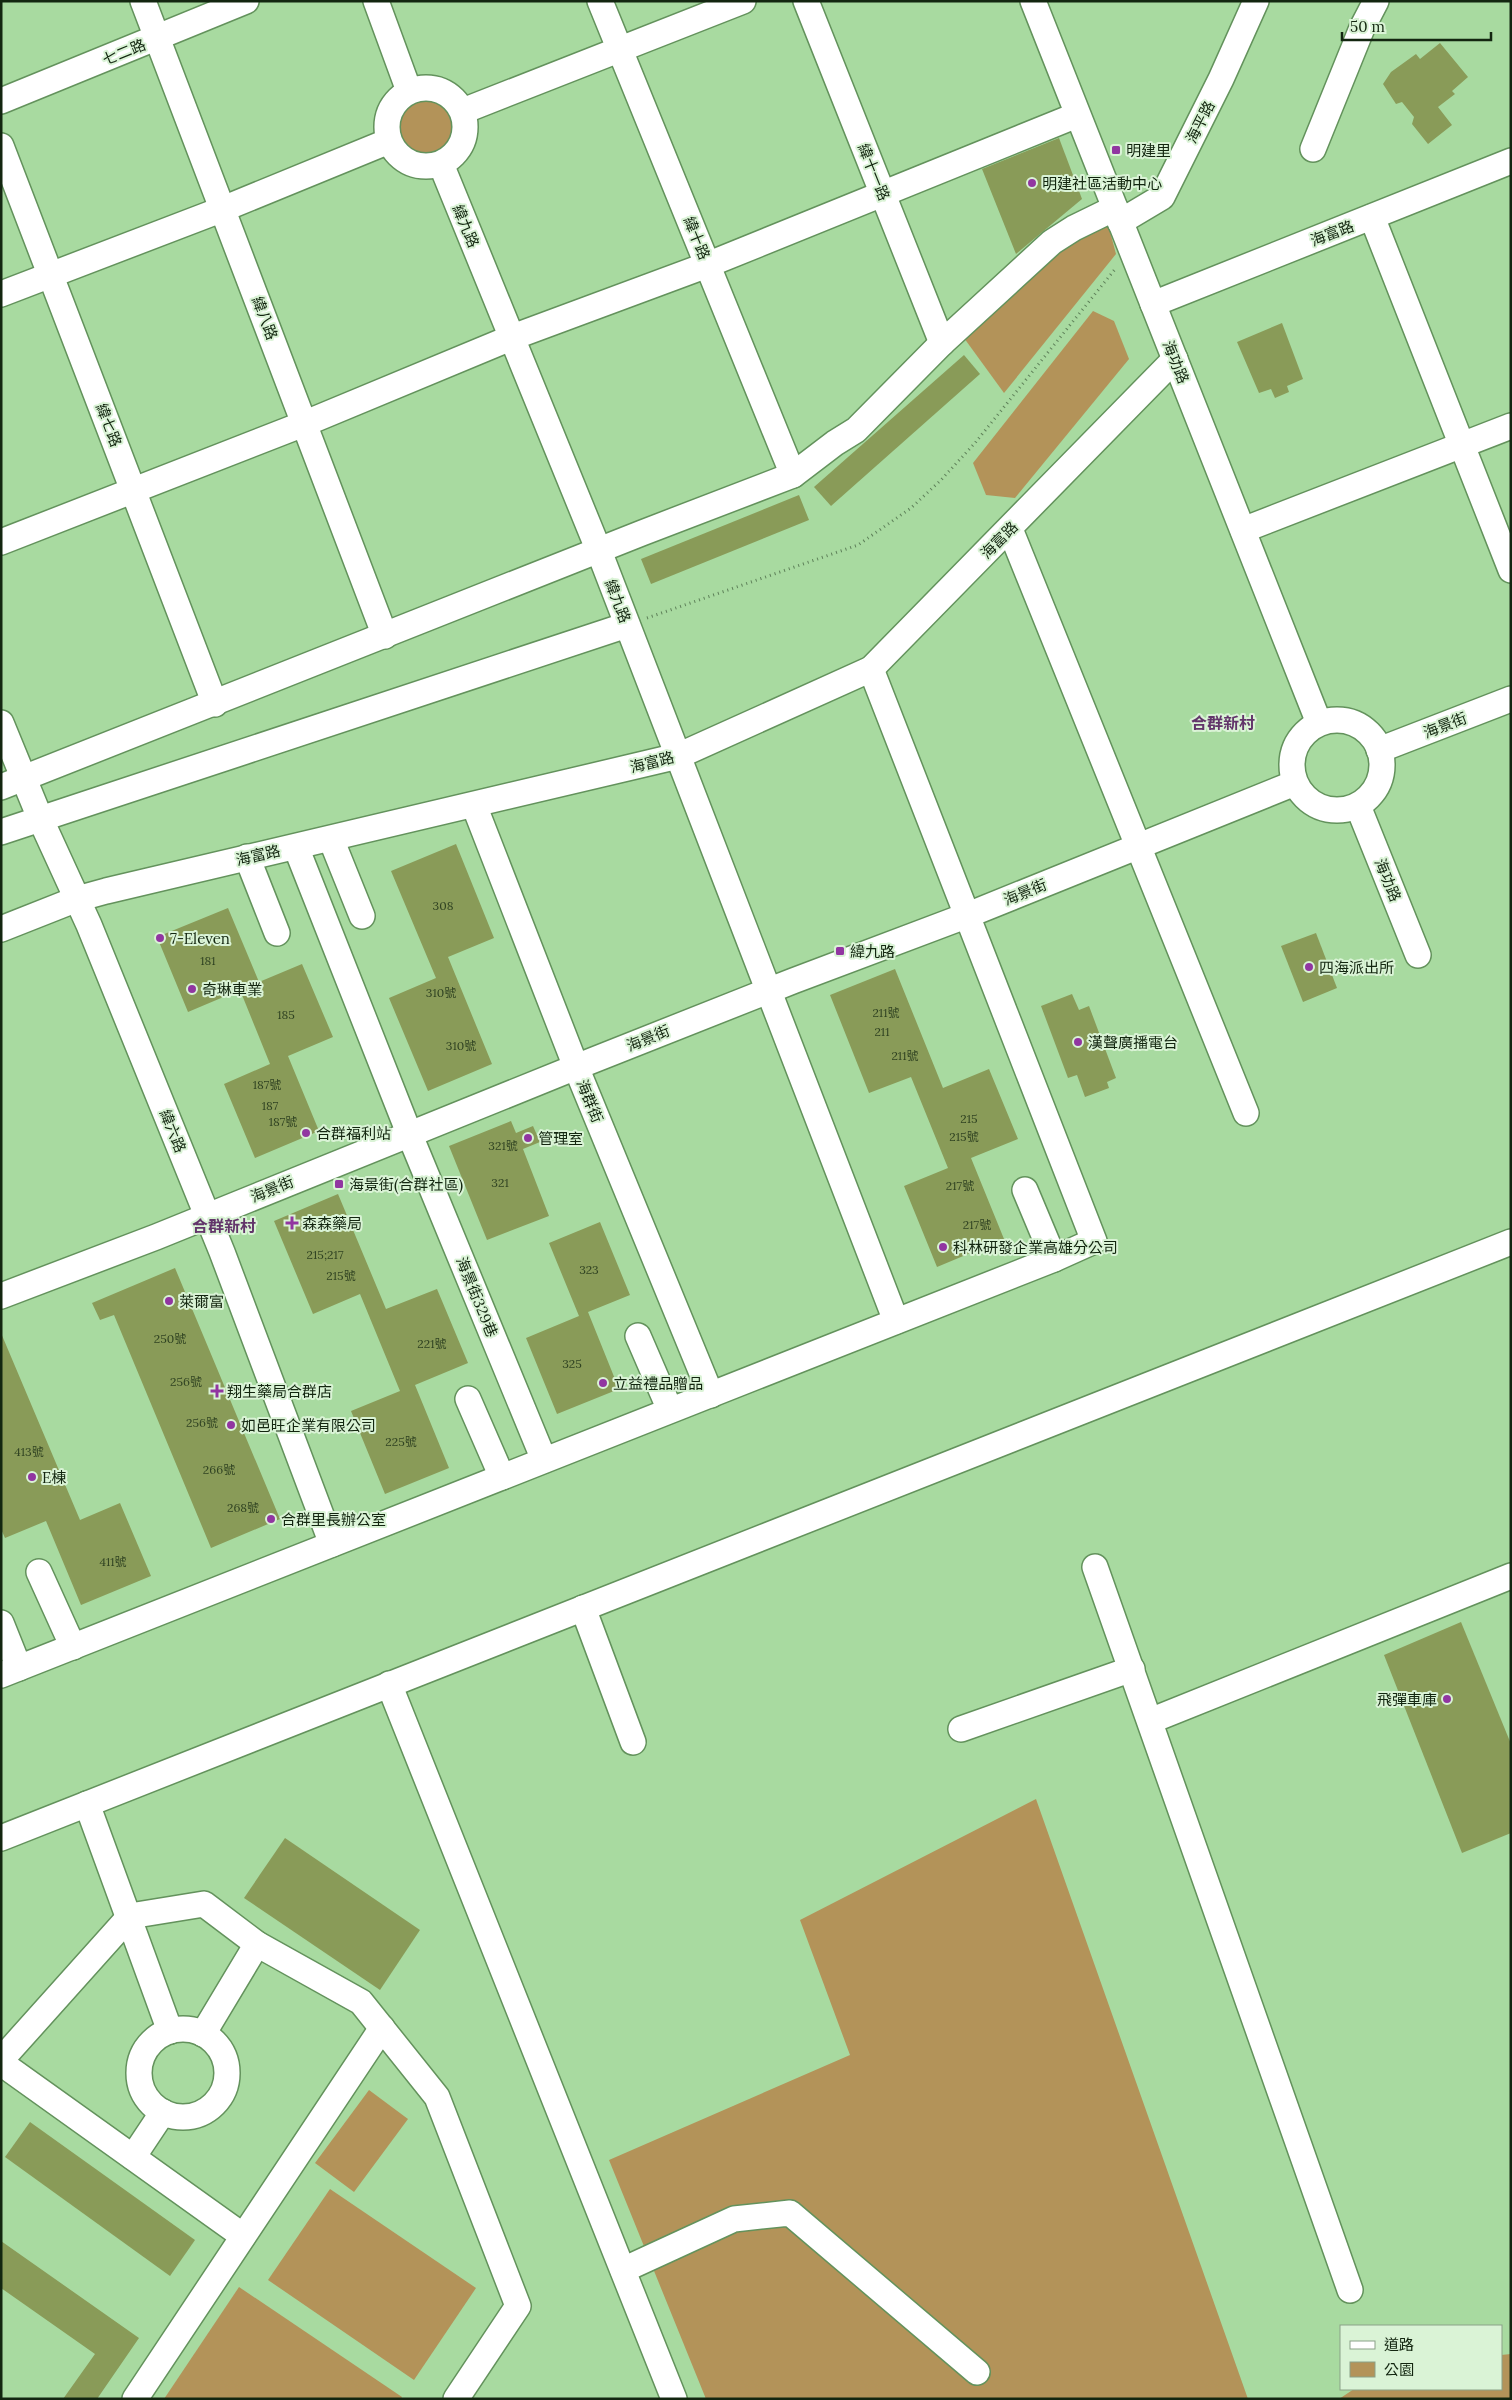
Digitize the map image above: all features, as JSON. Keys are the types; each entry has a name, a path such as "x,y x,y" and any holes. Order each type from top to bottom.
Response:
{"street":[{"name":"緯八路","path":"143,1 386,636"},
{"name":"七二路","path":"1,102 246,1"},
{"path":"376,1 409,91"},
{"name":"緯十路","path":"600,1 793,475"},
{"path":"463,111 743,1"},
{"name":"緯十一路","path":"806,1 942,343"},
{"name":"海功路","path":"1033,1 1319,723"},
{"name":"海平路","path":"12,783 793,475 835,443 856,430 942,343 1052,242 1074,228 1118,215 1162,197 1221,79 1256,1"},
{"path":"1313,149 1362,28 1376,1"},
{"path":"421,87 434,88 446,92 463,111 466,123 465,136 460,148 452,157 441,164 429,166 416,165 405,160 396,152 389,141 387,130 392,107 399,97 409,91 421,87"},
{"path":"1,542 306,423 513,337 707,265 1077,115"},
{"path":"1,294 224,209 389,141"},
{"name":"緯七路","path":"1,146 135,491 215,704"},
{"name":"海富路","path":"1153,304 1511,161"},
{"name":"緯九路","path":"441,164 599,551 896,1321"},
{"path":"1372,217 1511,570"},
{"name":"海富路","path":"1,929 77,899 678,756 871,670 1010,530 1175,359"},
{"path":"1242,530 1511,426"},
{"path":"1010,530 1246,1113"},
{"path":"1,832 627,625"},
{"path":"1,1623 10,1671 1054,1259 1094,1241 871,670"},
{"name":"海景街","path":"1379,750 1511,699"},
{"path":"1334,720 1348,722 1361,727 1372,737 1379,750 1382,763 1381,776 1376,788 1358,806 1344,810 1322,808 1303,796 1295,783 1292,755 1298,742 1307,731 1319,723 1334,720"},
{"name":"緯六路","path":"1,723 12,783 40,818 77,899 207,1216 332,1544"},
{"name":"海景街","path":"1,1296 156,1237 576,1066 768,990 968,915 1295,783"},
{"name":"海群街","path":"474,805 576,1066 710,1395"},
{"name":"海功路","path":"1358,806 1418,955"},
{"path":"331,839 362,916"},
{"name":"海景街329巷","path":"296,847 409,1134 544,1460"},
{"path":"247,858 277,933"},
{"path":"1025,1190 1054,1259"},
{"path":"1,1838 1511,1242"},
{"path":"638,1336 670,1410"},
{"path":"468,1399 502,1477"},
{"path":"1094,1568 1132,1670 1350,2290"},
{"path":"40,1572 73,1647"},
{"path":"1150,1721 1511,1576"},
{"path":"583,1608 633,1742"},
{"path":"961,1729 1132,1670"},
{"path":"389,1684 674,2399"},
{"path":"87,1804 130,1916 170,2031"},
{"path":"243,2236 1,2062 130,1916 204,1904 258,1944 360,2002 437,2097 518,2306 456,2399"},
{"path":"204,2034 258,1944"},
{"path":"134,2399 382,2028"},
{"path":"181,2029 204,2034 214,2042 222,2053 227,2066 226,2080 222,2093 214,2104 203,2113 190,2117 176,2116 163,2112 152,2103 143,2091 140,2069 147,2048 157,2038 170,2031 181,2029"},
{"path":"133,2157 163,2112"},
{"path":"622,2270 734,2219 790,2213 977,2372"}],"path":[{"path":"627,625 858,545 912,508 975,443 1131,249"}],"green space":[{"path":"426,93 439,96 450,103 457,114 460,127 457,140 450,151 439,158 426,161 413,158 402,151 395,140 392,127 395,114 402,103 413,96"},
{"path":"1108,224 1116,254 1004,393 964,338 1058,248"},
{"path":"1093,311 1114,321 1129,359 1015,498 986,495 973,463"},
{"path":"1036,1799 1248,2399 706,2399 609,2160 850,2055 800,1920"},
{"path":"369,2090 408,2119 354,2192 315,2163"},
{"path":"330,2189 476,2288 414,2380 268,2280"},
{"path":"239,2287 402,2397 401,2399 164,2399"},
{"path":"1511,2354 1511,2399 1339,2399 1352,2390 1502,2390 1502,2355"}],"building":[{"path":"1440,43 1468,77 1452,91 1455,94 1438,107 1452,125 1428,144 1412,124 1414,117 1402,102 1396,104 1383,84 1391,72 1416,54 1420,59"},
{"name":"明建社區活動中心","path":"1059,138 1082,199 1016,254 982,169"},
{"path":"1282,323 1303,379 1287,386 1289,392 1275,398 1271,389 1259,393 1237,342"},
{"path":"964,355 980,374 831,506 814,487"},
{"path":"799,495 809,520 651,584 641,559"},
{"path":"456,844 494,938 448,957 492,1064 428,1091 389,998 436,978 391,871"},
{"path":"228,908 259,982 302,964 333,1037 288,1056 319,1131 255,1158 224,1084 270,1064 240,990 188,1012 157,937"},
{"name":"四海派出所","path":"1316,933 1337,988 1303,1002 1281,946"},
{"path":"895,969 943,1088 989,1069 1018,1139 971,1158 1004,1239 937,1267 904,1186 948,1168 911,1077 869,1093 830,995"},
{"name":"漢聲廣播電台","path":"1072,994 1079,1010 1089,1006 1116,1078 1107,1082 1109,1088 1085,1097 1077,1075 1068,1078 1041,1006"},
{"path":"511,1121 516,1133 533,1126 540,1142 523,1149 549,1216 487,1240 449,1146"},
{"path":"338,1194 386,1309 437,1289 468,1363 415,1385 449,1468 385,1494 351,1411 400,1391 360,1294 313,1314 274,1221"},
{"path":"600,1222 630,1295 588,1312 619,1389 557,1414 526,1338 579,1316 549,1243"},
{"path":"175,1268 280,1519 211,1548 114,1315 100,1320 92,1303"},
{"path":"1,1333 80,1520 120,1503 151,1576 81,1605 46,1521 5,1538 1,1529"},
{"name":"飛彈車庫","path":"1461,1622 1511,1744 1511,1833 1462,1853 1384,1655"},
{"path":"285,1838 420,1930 380,1990 244,1898"},
{"path":"30,2122 195,2240 170,2276 5,2157"},
{"path":"1,2241 139,2338 97,2399 63,2399 95,2354 1,2288"}],"place":[{"name":"明建里","path":"1116,150"},
{"name":"明建社區活動中心","path":"1032,183"},
{"name":"7-Eleven","path":"160,938"},
{"name":"緯九路","path":"840,951"},
{"name":"四海派出所","path":"1309,967"},
{"name":"奇琳車業","path":"192,989"},
{"name":"漢聲廣播電台","path":"1078,1042"},
{"name":"合群福利站","path":"306,1133"},
{"name":"管理室","path":"528,1138"},
{"name":"海景街(合群社區)","path":"339,1184"},
{"name":"森森藥局","path":"292,1223"},
{"name":"科林研發企業高雄分公司","path":"943,1247"},
{"name":"萊爾富","path":"169,1301"},
{"name":"立益禮品贈品","path":"603,1383"},
{"name":"翔生藥局合群店","path":"217,1391"},
{"name":"如邑旺企業有限公司","path":"231,1425"},
{"name":"E棟","path":"32,1477"},
{"name":"合群里長辦公室","path":"271,1519"},
{"name":"飛彈車庫","path":"1447,1699"}],"district":[{"name":"合群新村","path":"1223,723"},
{"name":"合群新村","path":"224,1226"}]}
